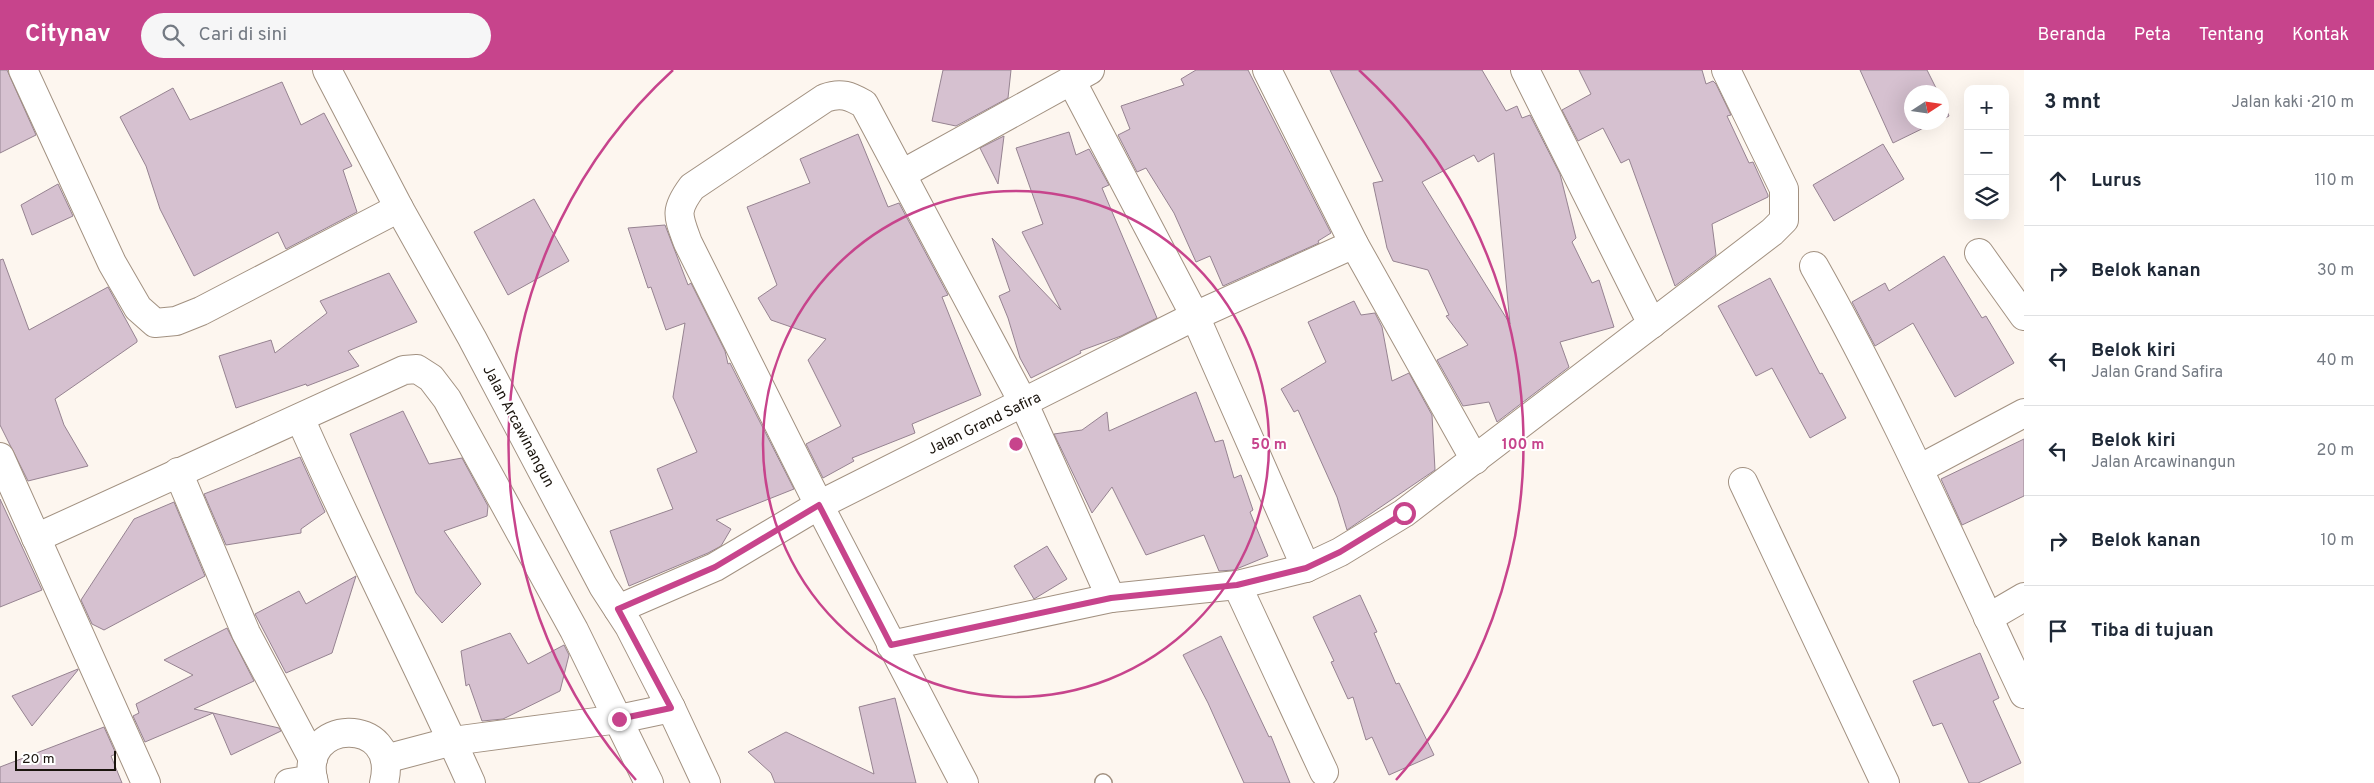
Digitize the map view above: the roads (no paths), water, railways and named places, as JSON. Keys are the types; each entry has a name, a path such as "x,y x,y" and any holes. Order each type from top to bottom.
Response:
{"street":[{"path":"23,70 112,263 138,308 155,323 176,321 201,311 399,208"},
{"name":"Jalan Arcawinangun","path":"327,70 399,208 472,338 603,586 618,609 671,708 706,783"},
{"path":"1267,70 1354,244 1475,460"},
{"path":"1525,70 1652,324"},
{"path":"891,645 1111,598 1237,585 1306,568 1340,552 1404,513 1772,232 1784,220 1784,189 1726,70"},
{"path":"902,174 1081,75 1195,316 1306,568"},
{"path":"964,783 819,505 688,243 680,222 680,203 692,187 825,98 836,94 849,96 864,104 1024,404 1111,598"},
{"name":"Jalan Grand Safira","path":"618,609 715,567 819,505 1024,404 1195,316 1354,244"},
{"path":"1979,253 2024,316"},
{"path":"1814,266 1862,354 1919,469 2024,694"},
{"path":"36,538 404,370 416,369 431,378 447,399 493,479 574,630 649,783"},
{"path":"1919,469 2024,413"},
{"path":"300,418 338,505 453,741 470,783"},
{"path":"0,456 146,783"},
{"path":"178,472 307,776"},
{"path":"1743,482 1886,783"},
{"path":"1237,585 1324,772"},
{"path":"1988,618 2024,598"},
{"path":"307,776 319,746 328,738 341,732 359,732 371,738 380,747 385,771 453,741 619,719 671,708"}]}
